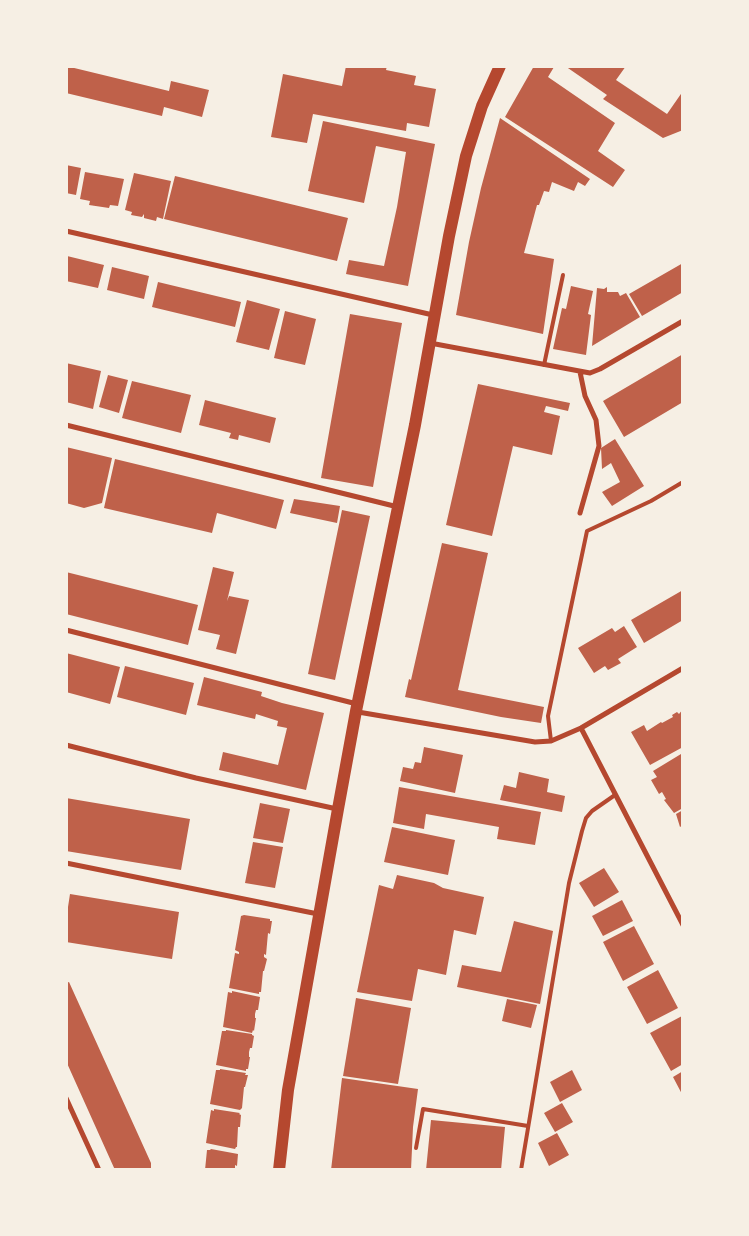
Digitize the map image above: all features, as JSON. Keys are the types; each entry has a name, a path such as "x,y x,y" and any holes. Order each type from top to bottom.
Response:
{"main road":[{"path":"279,1170 288,1090 356,708 399,507 434,315 466,156 482,106 500,66"}],"street":[{"path":"66,231 434,315"},
{"path":"430,343 544,366 590,373 683,321"},
{"path":"580,372 585,396 596,420 599,446 580,513"},
{"path":"66,425 399,507"},
{"path":"66,630 356,708 534,742 550,741 581,728 683,668"},
{"path":"581,728 683,925"},
{"path":"66,745 196,778 338,809"},
{"path":"66,864 320,915"},
{"path":"66,1098 98,1170"}],"lane":[{"path":"544,366 563,275"},
{"path":"550,741 548,716 586,531 651,501 683,482"},
{"path":"520,1170 569,883 582,831 586,818 592,811 615,795"},
{"path":"416,1148 423,1110 528,1126"}],"building":[{"path":"66,66 169,91 171,81 209,90 202,117 164,107 162,116 66,93"},
{"path":"346,66 387,66 386,70 416,76 414,85 436,89 429,127 407,123 406,131 313,114 307,143 271,137 283,74 342,86"},
{"path":"534,66 554,67 548,77 615,123 598,151 625,170 613,187 505,117"},
{"path":"565,66 626,66 616,80 667,114 683,91 683,130 663,138 603,99 607,95"},
{"path":"500,118 590,179 585,186 578,182 574,191 552,182 549,192 544,191 539,205 537,205 524,253 554,259 543,334 456,315 481,188"},
{"path":"323,121 435,144 408,286 346,274 349,260 384,266 397,207 406,152 376,146 364,203 308,191"},
{"path":"66,165 81,168 76,195 66,193"},
{"path":"85,172 124,179 118,206 110,205 109,208 89,205 90,201 80,199"},
{"path":"134,173 171,181 163,219 157,217 156,221 144,218 144,214 142,217 131,215 132,212 125,210"},
{"path":"175,176 348,218 337,261 164,219"},
{"path":"67,256 104,265 98,288 66,281"},
{"path":"683,263 683,292 642,316 629,294"},
{"path":"112,267 149,276 144,299 107,290"},
{"path":"158,282 241,302 235,327 152,307"},
{"path":"571,286 593,291 588,314 591,315 586,355 553,349 562,308 566,309"},
{"path":"607,287 607,292 618,292 620,296 626,293 640,317 592,346 597,288 604,289"},
{"path":"247,300 280,309 269,350 236,342"},
{"path":"285,311 316,319 305,365 274,358"},
{"path":"350,314 402,323 373,487 321,478"},
{"path":"683,354 683,402 624,437 603,401"},
{"path":"66,363 101,371 93,409 66,402"},
{"path":"108,375 128,380 119,413 99,407"},
{"path":"132,381 191,395 181,433 122,418"},
{"path":"478,384 570,403 568,411 546,406 544,412 560,416 552,455 513,446 492,536 446,525"},
{"path":"205,400 276,418 270,443 239,435 238,440 229,438 231,433 199,425"},
{"path":"615,439 644,486 612,506 602,492 620,482 611,463 602,469 601,448"},
{"path":"66,447 112,458 102,503 84,508 66,503"},
{"path":"115,459 284,500 276,529 217,513 212,533 104,508"},
{"path":"294,499 340,506 337,523 290,513"},
{"path":"342,510 370,516 335,680 308,674"},
{"path":"442,543 488,553 458,690 544,707 541,723 501,717 405,697 409,679 411,680"},
{"path":"213,567 234,572 227,601 229,596 249,600 236,654 216,649 220,635 198,630"},
{"path":"66,572 198,605 188,645 66,614"},
{"path":"683,590 683,620 644,643 631,620"},
{"path":"624,626 637,647 618,659 621,663 608,670 605,666 594,673 578,648 612,628 615,632"},
{"path":"66,653 120,667 110,704 66,692"},
{"path":"125,666 194,683 186,715 117,697"},
{"path":"204,677 262,692 261,696 282,703 324,713 306,790 219,770 223,752 278,765 287,728 277,726 278,721 256,714 255,719 197,705"},
{"path":"683,709 683,747 650,765 631,732 644,725 647,731 673,717 672,715 677,712 679,714"},
{"path":"424,747 463,755 455,793 400,781 403,767 413,769 415,762 421,763"},
{"path":"681,754 683,757 683,808 674,813 664,800 666,799 662,792 659,794 651,780 657,777 653,771"},
{"path":"519,772 549,779 547,792 565,796 562,812 500,800 504,785 516,788"},
{"path":"399,787 541,812 535,845 497,839 499,827 426,814 424,829 393,823"},
{"path":"66,798 190,819 181,870 66,851"},
{"path":"260,803 290,809 283,843 253,838"},
{"path":"683,810 683,825 680,827 676,814"},
{"path":"392,827 455,840 448,875 384,862"},
{"path":"253,842 283,847 275,888 245,883"},
{"path":"604,868 619,892 594,907 579,883"},
{"path":"397,875 484,897 476,935 454,930 446,975 418,969 412,1001 357,992 379,885 393,889"},
{"path":"70,894 179,912 172,959 66,942 66,920"},
{"path":"622,900 633,921 603,936 592,916"},
{"path":"241,916 270,919 272,921 270,934 268,933 266,955 264,954 264,957 267,959 263,971 261,992 259,994 229,988 235,953 239,954 235,950"},
{"path":"514,921 553,931 540,1004 457,987 462,965 501,972"},
{"path":"634,926 654,964 623,981 603,942"},
{"path":"658,970 678,1008 647,1024 627,987"},
{"path":"69,982 151,1163 151,1170 115,1170 66,1061 66,983"},
{"path":"232,991 260,997 258,1010 256,1010 255,1014 254,1031 252,1033 223,1027 228,992 232,993"},
{"path":"356,998 411,1008 398,1084 343,1076"},
{"path":"507,999 537,1005 531,1028 502,1021"},
{"path":"682,1016 683,1064 671,1071 650,1033"},
{"path":"222,1031 252,1034 254,1036 252,1048 250,1048 249,1052 248,1069 246,1071 216,1065"},
{"path":"216,1070 246,1073 245,1075 248,1075 244,1087 242,1108 240,1110 210,1104"},
{"path":"572,1070 582,1090 560,1102 550,1082"},
{"path":"683,1071 683,1096 673,1077"},
{"path":"342,1078 418,1089 413,1127 411,1170 331,1170"},
{"path":"562,1103 573,1122 555,1132 544,1113"},
{"path":"214,1109 240,1113 240,1127 238,1127 237,1147 235,1149 206,1143 211,1110 214,1111"},
{"path":"431,1120 505,1127 501,1170 426,1170"},
{"path":"557,1133 569,1155 549,1166 538,1143"},
{"path":"211,1149 238,1154 235,1170 205,1170 207,1150"}]}
